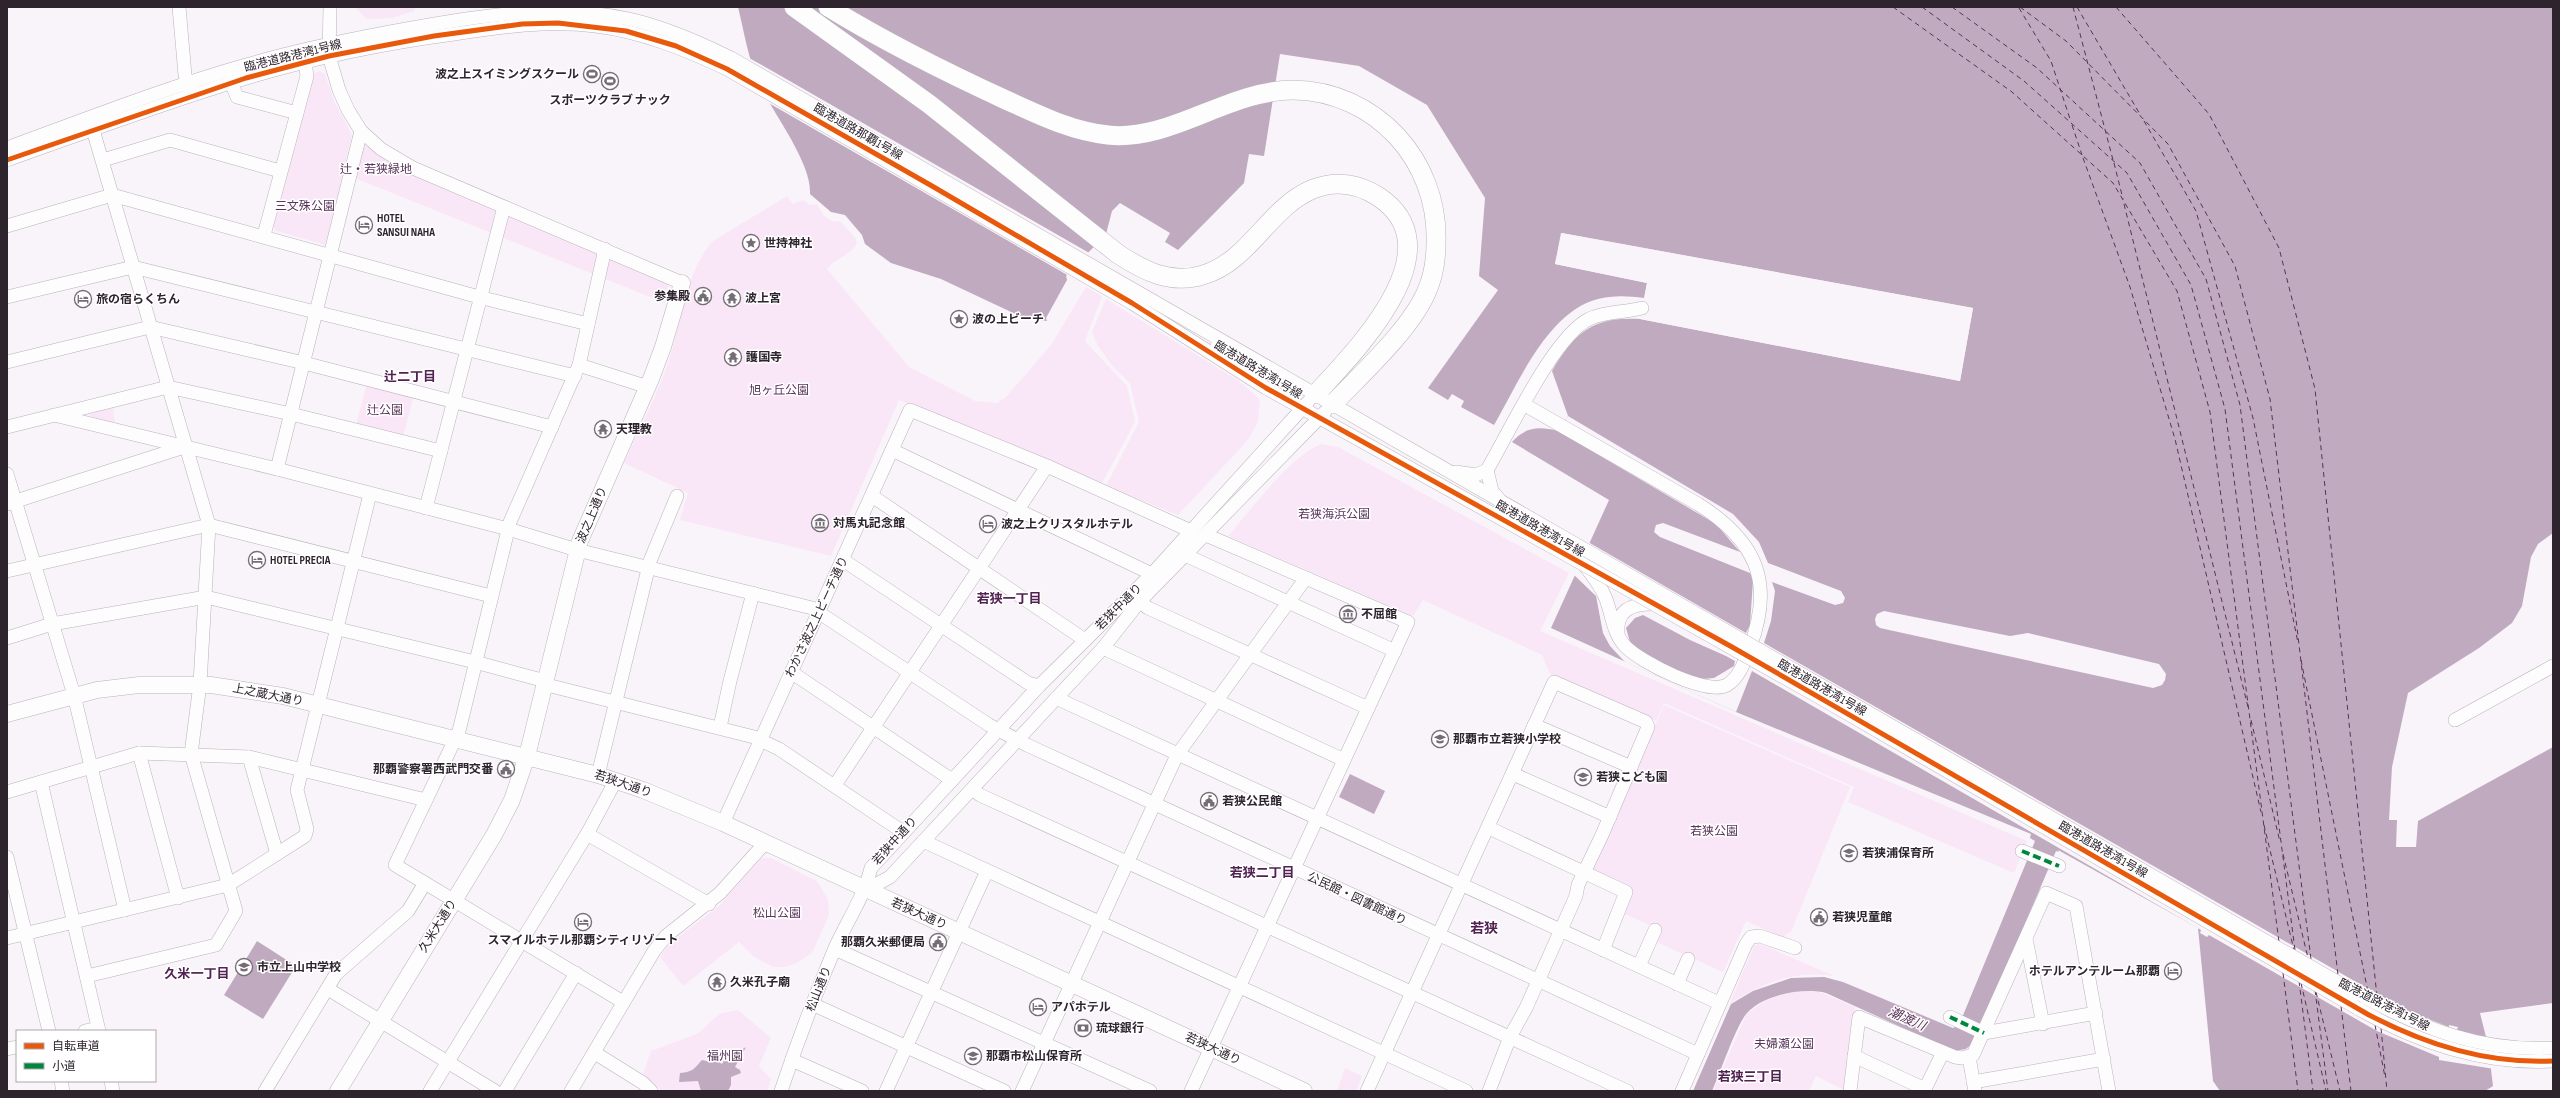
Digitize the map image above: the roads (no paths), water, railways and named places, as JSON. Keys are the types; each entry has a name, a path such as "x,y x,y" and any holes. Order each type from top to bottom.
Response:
{"highway":[{"path":"794,7 929,104 1118,254 1144,270 1159,276 1182,278 1202,276 1237,256 1289,204 1313,189 1337,184 1349,184 1361,187 1382,199 1399,219 1405,231 1408,257 1405,271 1391,300 1373,328 1309,402"},
{"path":"828,7 946,73 1060,124 1110,135 1127,135 1158,128 1258,94 1292,90 1312,91 1333,96 1360,107 1381,120 1397,134 1410,151 1425,178 1432,197 1436,224 1434,266 1423,300 1402,330 1333,404"}],"main road":[{"name":"波之上通り","path":"527,756 577,550 648,387 663,347 682,282"},
{"name":"上之蔵大通り","path":"7,714 74,695 139,685 200,684 256,691 527,756"},
{"name":"若狭大通り","path":"527,756 616,780 723,823 1304,1091"},
{"name":"久米大通り","path":"338,1091 501,823 517,788 527,756"}],"street":[{"path":"179,7 189,90"},
{"path":"330,7 329,50 339,90 361,131 382,149 413,168 682,282"},
{"name":"臨港道路港湾1号線","path":"7,160 93,130 189,90 244,65 329,50 431,24 516,12 555,12 596,20"},
{"name":"臨港道路那覇1号線","path":"596,20 676,46 727,69 1102,278"},
{"name":"臨港道路港湾1号線","path":"7,148 189,90 231,82 304,62 329,50"},
{"path":"264,235 280,171 307,76 304,62"},
{"path":"231,82 237,97 297,113"},
{"path":"87,976 216,945 236,912 191,754 200,684 209,525 93,130"},
{"path":"277,469 361,131"},
{"path":"103,160 170,140 280,171"},
{"path":"7,226 112,195 264,235 480,297 588,324"},
{"path":"426,508 455,401 466,351 504,207"},
{"path":"606,249 577,371 508,529 455,738 396,865 623,1002"},
{"path":"7,297 133,267 317,312 466,351 577,371 648,387"},
{"name":"臨港道路港湾1号線","path":"1102,278 1184,318 1309,402"},
{"name":"臨港道路港湾1号線","path":"1102,278 1266,388 1309,402 1333,404 1504,505 1570,541 2401,1017 2426,1028 2466,1040 2524,1049 2553,1048"},
{"path":"1504,505 1492,491 1487,470 1552,356 1577,326 1603,314 1631,311 1642,308"},
{"path":"7,362 150,327 304,363 552,427"},
{"path":"7,427 168,387 291,414 441,452"},
{"path":"1309,402 1320,417"},
{"name":"若狭中通り","path":"866,890 890,877 1018,741 1102,648 1152,574 1309,402"},
{"name":"若狭中通り","path":"866,890 871,868 1039,686 1085,640 1136,598 1206,535 1333,404"},
{"path":"1525,405 1719,517 1744,543 1755,561 1760,581 1760,610 1756,632 1741,669 1734,680 1726,686 1716,688 1692,682 1637,656 1618,636 1604,594 1584,566"},
{"name":"わかさ波之上ビーチ通り","path":"723,823 910,410 1048,466"},
{"name":"公民館・図書館通り","path":"54,415 277,469 508,529 577,550 648,566 753,593 818,612 909,673 998,730 1018,741 1438,936 1698,1054"},
{"name":"臨港道路港湾1号線","path":"1320,417 1563,553 2390,1026 2421,1040 2463,1053 2504,1060 2553,1061"},
{"path":"11,503 186,447"},
{"path":"892,450 1019,509 1152,574"},
{"path":"835,785 1048,466 1191,531"},
{"path":"1446,470 1466,475 1487,470"},
{"path":"7,474 11,503 34,564 74,695 125,910"},
{"path":"7,938 228,885 305,836 307,829 297,790 370,494"},
{"path":"598,774 648,566 677,496"},
{"path":"872,496 1085,640"},
{"path":"7,572 34,564 209,525 491,596"},
{"path":"1192,1091 1408,622 1206,535"},
{"path":"1185,555 1287,604 1395,651"},
{"path":"843,560 1028,683 1039,686"},
{"path":"1022,1091 1177,755 1306,578"},
{"path":"720,727 730,681 753,593"},
{"path":"7,638 52,624 206,597 475,662 545,683 615,702 720,727 761,740 779,749 835,785 903,832"},
{"path":"1136,598 1148,608 1368,708"},
{"path":"1618,636 1619,618 1626,609 1638,604 1652,604"},
{"path":"1102,648 1344,760"},
{"path":"2455,720 2553,666"},
{"path":"792,672 952,780"},
{"path":"1368,1091 1384,1053 1489,828 1554,682 1646,722 1648,726 1610,817 1584,871 1576,896 1559,930 1539,981 1510,1037 1489,1091"},
{"path":"1056,698 1462,886 1720,1003"},
{"path":"1534,725 1631,767"},
{"path":"7,792 140,753 249,757 426,800"},
{"path":"140,753 178,898"},
{"path":"249,757 277,854"},
{"path":"1512,774 1610,817"},
{"path":"430,1091 587,834 616,780"},
{"path":"41,782 99,1029"},
{"path":"973,790 980,795 1268,925 1626,1091"},
{"path":"1489,828 1584,871 1626,892 1603,950"},
{"path":"587,834 709,904"},
{"path":"923,841 1240,985 1466,1091"},
{"path":"571,1091 595,1053 623,1002 654,951 666,936 709,904 765,843"},
{"path":"2022,851 2059,866"},
{"path":"7,857 49,1030"},
{"path":"886,1091 987,871"},
{"path":"265,1091 336,974 408,911 425,883"},
{"name":"松山通り","path":"781,1091 812,1004 835,948 852,911 866,890"},
{"path":"1850,1091 1860,1017 1943,1052 1962,1058 1969,1056 1977,1050 1981,1032 2026,939 2046,893 2076,906 2109,1091"},
{"path":"1639,966 1655,930"},
{"path":"1682,1091 1746,944 1751,937 1760,936 1795,948"},
{"path":"2026,939 2043,1024"},
{"path":"835,948 933,991 1150,1091"},
{"path":"1677,984 1688,959"},
{"path":"505,1091 576,974"},
{"path":"328,989 495,1091"},
{"path":"812,1004 907,1045 1004,1091"},
{"path":"1955,1019 1981,1032 2043,1024 2096,1013"},
{"path":"1854,1056 1925,1090 1943,1052"},
{"path":"595,1053 644,1088"},
{"path":"1969,1056 1974,1086 2104,1059"},
{"path":"792,1060 862,1091"}],"water":[{"name":"潮渡川","path":"738,7 2553,7 2553,533 2538,544 2531,557 2522,606 2512,623 2479,648 2408,693 2392,767 2389,820 2397,820 2396,847 2416,847 2418,821 2553,747 2553,1003 2480,1013 2488,1045 2493,1086 2485,1091 2220,1091 2213,1081 2198,928 2058,850 2059,852 2056,851 1975,1041 1966,1049 1954,1051 1826,993 1816,991 1794,992 1770,998 1751,1009 1740,1024 1712,1091 1693,1091 1731,1004 1753,991 1791,978 1824,977 1843,982 1953,1028 1959,1025 2035,841 2030,838 2031,834 1736,712 1551,628 1609,500 1512,442 1522,433 1533,429 1545,428 1558,431 1568,416 1552,371 1560,357 1569,346 1587,329 1610,320 1640,319 1960,381 1973,308 1562,233 1555,264 1647,283 1644,298 1621,296 1598,299 1580,306 1564,318 1549,334 1536,352 1494,425 1461,407 1464,401 1452,394 1448,400 1428,388 1498,290 1479,276 1485,198 1427,105 1359,66 1280,54 1264,156 1249,154 1244,183 1178,250 1165,242 1170,233 1120,203 1112,211 1106,234 1066,276 1067,280 1046,318 1047,321 1024,318 941,279 891,263 865,244 862,235 845,215 831,212 810,194 809,181 805,167 790,137 758,81 749,54"},
{"path":"1350,774 1385,791 1374,814 1339,797"},
{"path":"257,941 296,966 263,1019 224,995"},
{"path":"746,1047 735,1067 740,1070 741,1073 731,1077 731,1085 728,1091 701,1091 698,1081 679,1082 680,1073 693,1070 702,1060 710,1062 718,1061 722,1064 725,1059"}],"place":[{"name":"波之上スイミングスクール","path":"592,74"},
{"name":"スポーツクラブ ナック","path":"610,81"},
{"name":"HOTEL SANSUI NAHA","path":"364,225"},
{"name":"世持神社","path":"751,243"},
{"name":"参集殿","path":"703,296"},
{"name":"波上宮","path":"732,298"},
{"name":"旅の宿らくちん","path":"83,299"},
{"name":"波の上ビーチ","path":"959,319"},
{"name":"護国寺","path":"733,357"},
{"name":"天理教","path":"603,429"},
{"name":"対馬丸記念館","path":"820,523"},
{"name":"波之上クリスタルホテル","path":"988,524"},
{"name":"HOTEL PRECIA","path":"257,560"},
{"name":"不屈館","path":"1348,614"},
{"name":"那覇市立若狭小学校","path":"1440,739"},
{"name":"那覇警察署西武門交番","path":"506,769"},
{"name":"若狭こども園","path":"1583,777"},
{"name":"若狭公民館","path":"1209,801"},
{"name":"若狭浦保育所","path":"1849,853"},
{"name":"若狭児童館","path":"1819,917"},
{"name":"スマイルホテル那覇シティリゾート","path":"583,922"},
{"name":"那覇久米郵便局","path":"938,942"},
{"name":"市立上山中学校","path":"244,967"},
{"name":"ホテルアンテルーム那覇","path":"2173,971"},
{"name":"久米孔子廟","path":"717,982"},
{"name":"アパホテル","path":"1038,1007"},
{"name":"琉球銀行","path":"1083,1028"},
{"name":"那覇市松山保育所","path":"973,1056"}],"district":[{"name":"辻二丁目","path":"410,377"},
{"name":"若狭一丁目","path":"1009,599"},
{"name":"若狭二丁目","path":"1262,873"},
{"name":"若狭","path":"1484,928"},
{"name":"久米一丁目","path":"197,974"},
{"name":"若狭三丁目","path":"1750,1077"}],"park label":[{"name":"辻・若狭緑地","path":"376,169"},
{"name":"三文殊公園","path":"305,206"},
{"name":"旭ヶ丘公園","path":"779,390"},
{"name":"辻公園","path":"385,410"},
{"name":"若狭海浜公園","path":"1334,514"},
{"name":"若狭公園","path":"1714,831"},
{"name":"松山公園","path":"777,913"},
{"name":"夫婦瀬公園","path":"1784,1044"},
{"name":"福州園","path":"725,1056"}]}
